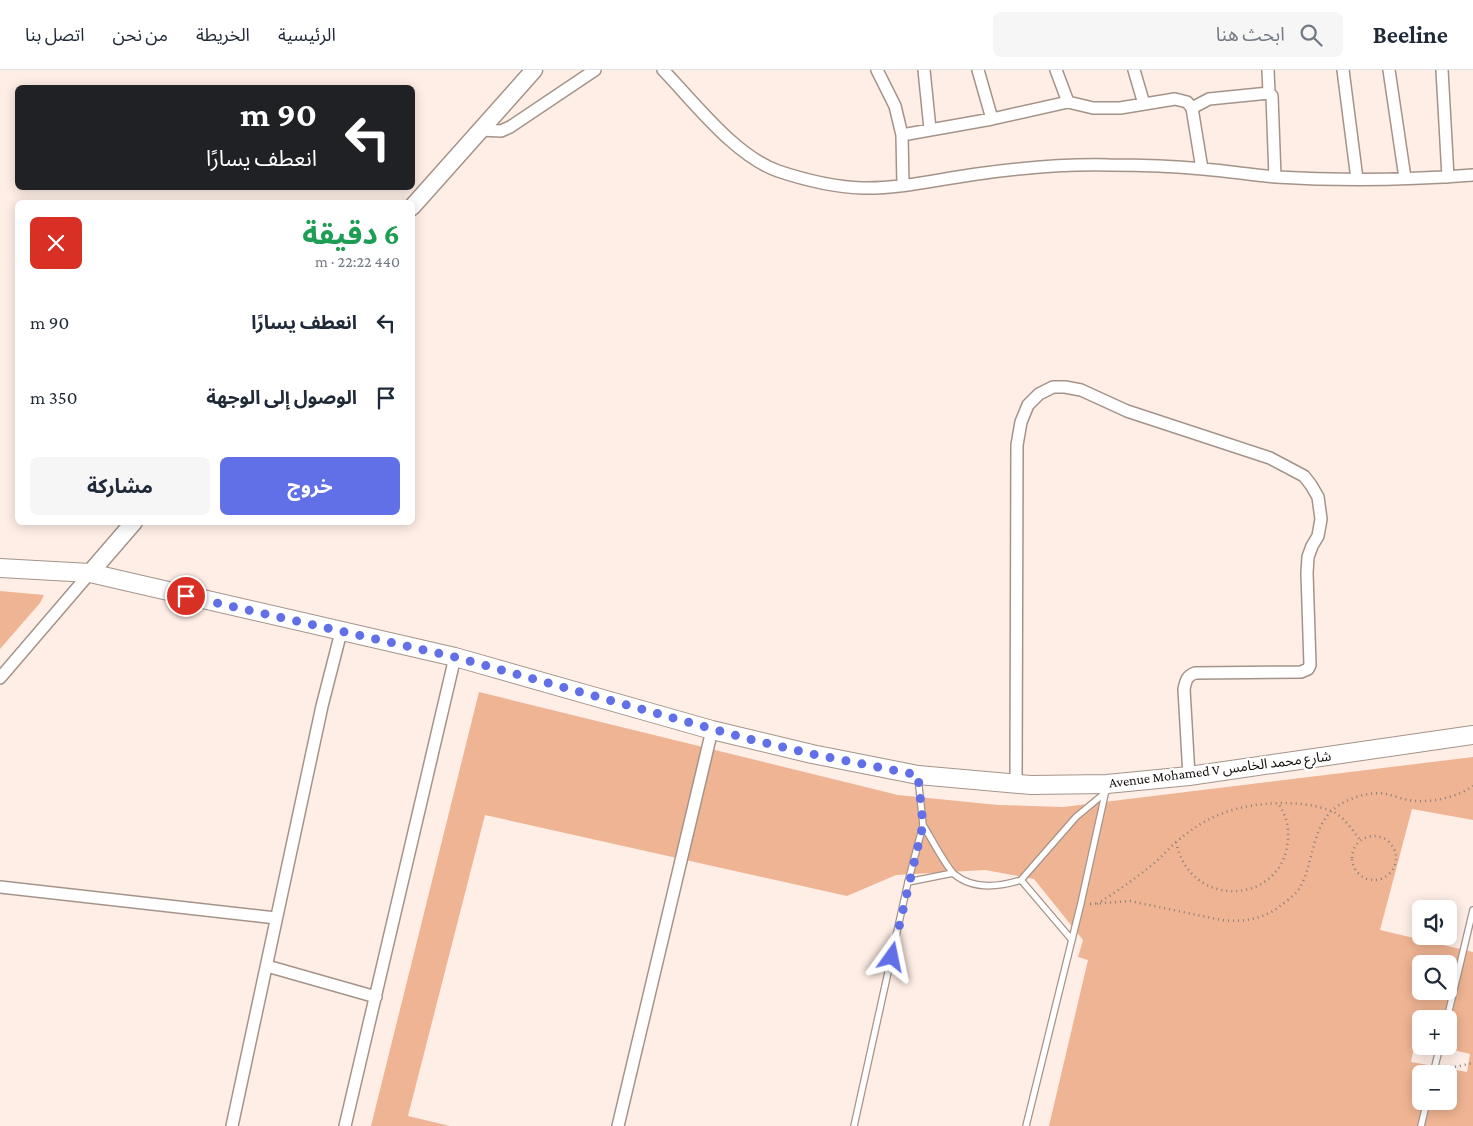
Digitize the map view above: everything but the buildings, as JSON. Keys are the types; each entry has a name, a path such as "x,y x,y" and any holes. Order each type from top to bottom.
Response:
{"main road":[{"path":"415,204 534,70"},
{"path":"90,573 131,525"},
{"name":"Avenue Mohamed V شارع محمد الخامس","path":"0,568 90,573 455,657 712,730 812,754 918,775 1016,784 1107,788 1473,735"}],"street":[{"path":"481,130 501,131 510,127 595,70"},
{"path":"663,70 734,144 756,162 777,171 834,185 862,188 903,185 977,173 1046,167 1109,165 1202,169 1275,177 1357,179 1473,175"},
{"path":"877,70 895,106 902,135 903,185"},
{"path":"924,70 930,129"},
{"path":"978,70 992,119"},
{"path":"1056,70 1068,102"},
{"path":"1134,70 1144,104"},
{"path":"1268,70 1269,93 1272,96 1275,177"},
{"path":"1343,70 1357,179"},
{"path":"1389,70 1405,178"},
{"path":"1442,70 1448,177"},
{"path":"1192,108 1209,99 1269,93"},
{"path":"902,135 992,119 1068,102 1094,108 1120,108 1175,99 1187,102 1192,108 1202,169"},
{"path":"1016,784 1017,445 1021,422 1028,405 1039,394 1052,388 1066,387 1081,390 1127,411 1270,458 1304,476 1318,498 1320,527 1308,557 1307,573 1310,665 1308,669 1301,672 1195,673 1190,675 1186,679 1184,689 1189,776"},
{"path":"0,678 90,573"},
{"path":"232,1126 322,706 341,632"},
{"path":"345,1126 455,657"},
{"path":"618,1126 712,730"},
{"path":"0,887 276,918"},
{"path":"267,966 376,997"}],"lane":[{"path":"854,1126 908,882 923,825 918,775"},
{"path":"923,825 953,873 975,884 984,886 1009,884 1021,880 1076,817 1107,788"},
{"path":"1026,1126 1081,903 1107,788"},
{"path":"908,882 953,873"},
{"path":"1021,880 1072,940"},
{"path":"1449,1010 1473,910"},
{"path":"1436,1064 1438,1055"},
{"path":"1421,1126 1425,1110"}],"path":[{"path":"1081,903 1096,904 1130,901 1236,921 1255,919 1271,913 1287,902 1298,890 1318,832 1326,818 1338,805 1367,793 1384,794 1415,801 1454,796 1473,786"},
{"path":"1176,842 1179,856 1188,872 1202,884 1220,891 1239,892 1256,886 1271,877 1282,863 1288,846 1288,829 1284,812 1278,803"},
{"path":"1096,904 1124,887 1154,864 1176,842 1198,826 1226,811 1259,804 1297,803 1332,811 1348,825 1360,840"},
{"path":"1374,835 1382,836 1388,840 1396,852 1394,867 1390,873 1384,877 1370,880 1358,872 1352,859 1353,852 1360,840 1374,835"},
{"path":"1436,1064 1455,1067 1473,1063"}],"shaded area":[{"path":"0,591 44,595 40,603 0,649"},
{"path":"479,692 898,795 998,805 1063,807 1473,757 1473,820 1412,809 1380,930 1412,938 1412,945 1443,945 1473,952 1473,1126 1049,1126 1088,960 1078,957 1083,940 1034,879 985,870 896,875 847,896 485,815 408,1116 450,1126 371,1126","holes":["1412,1010 1457,1010 1457,1051 1470,1054 1467,1072 1457,1070 1457,1110 1412,1110 1412,1065 1428,1065 1411,1062"]}],"route":[{"path":"186,596 455,657 712,730 812,754 918,775 923,825 908,882 892,957"}]}
